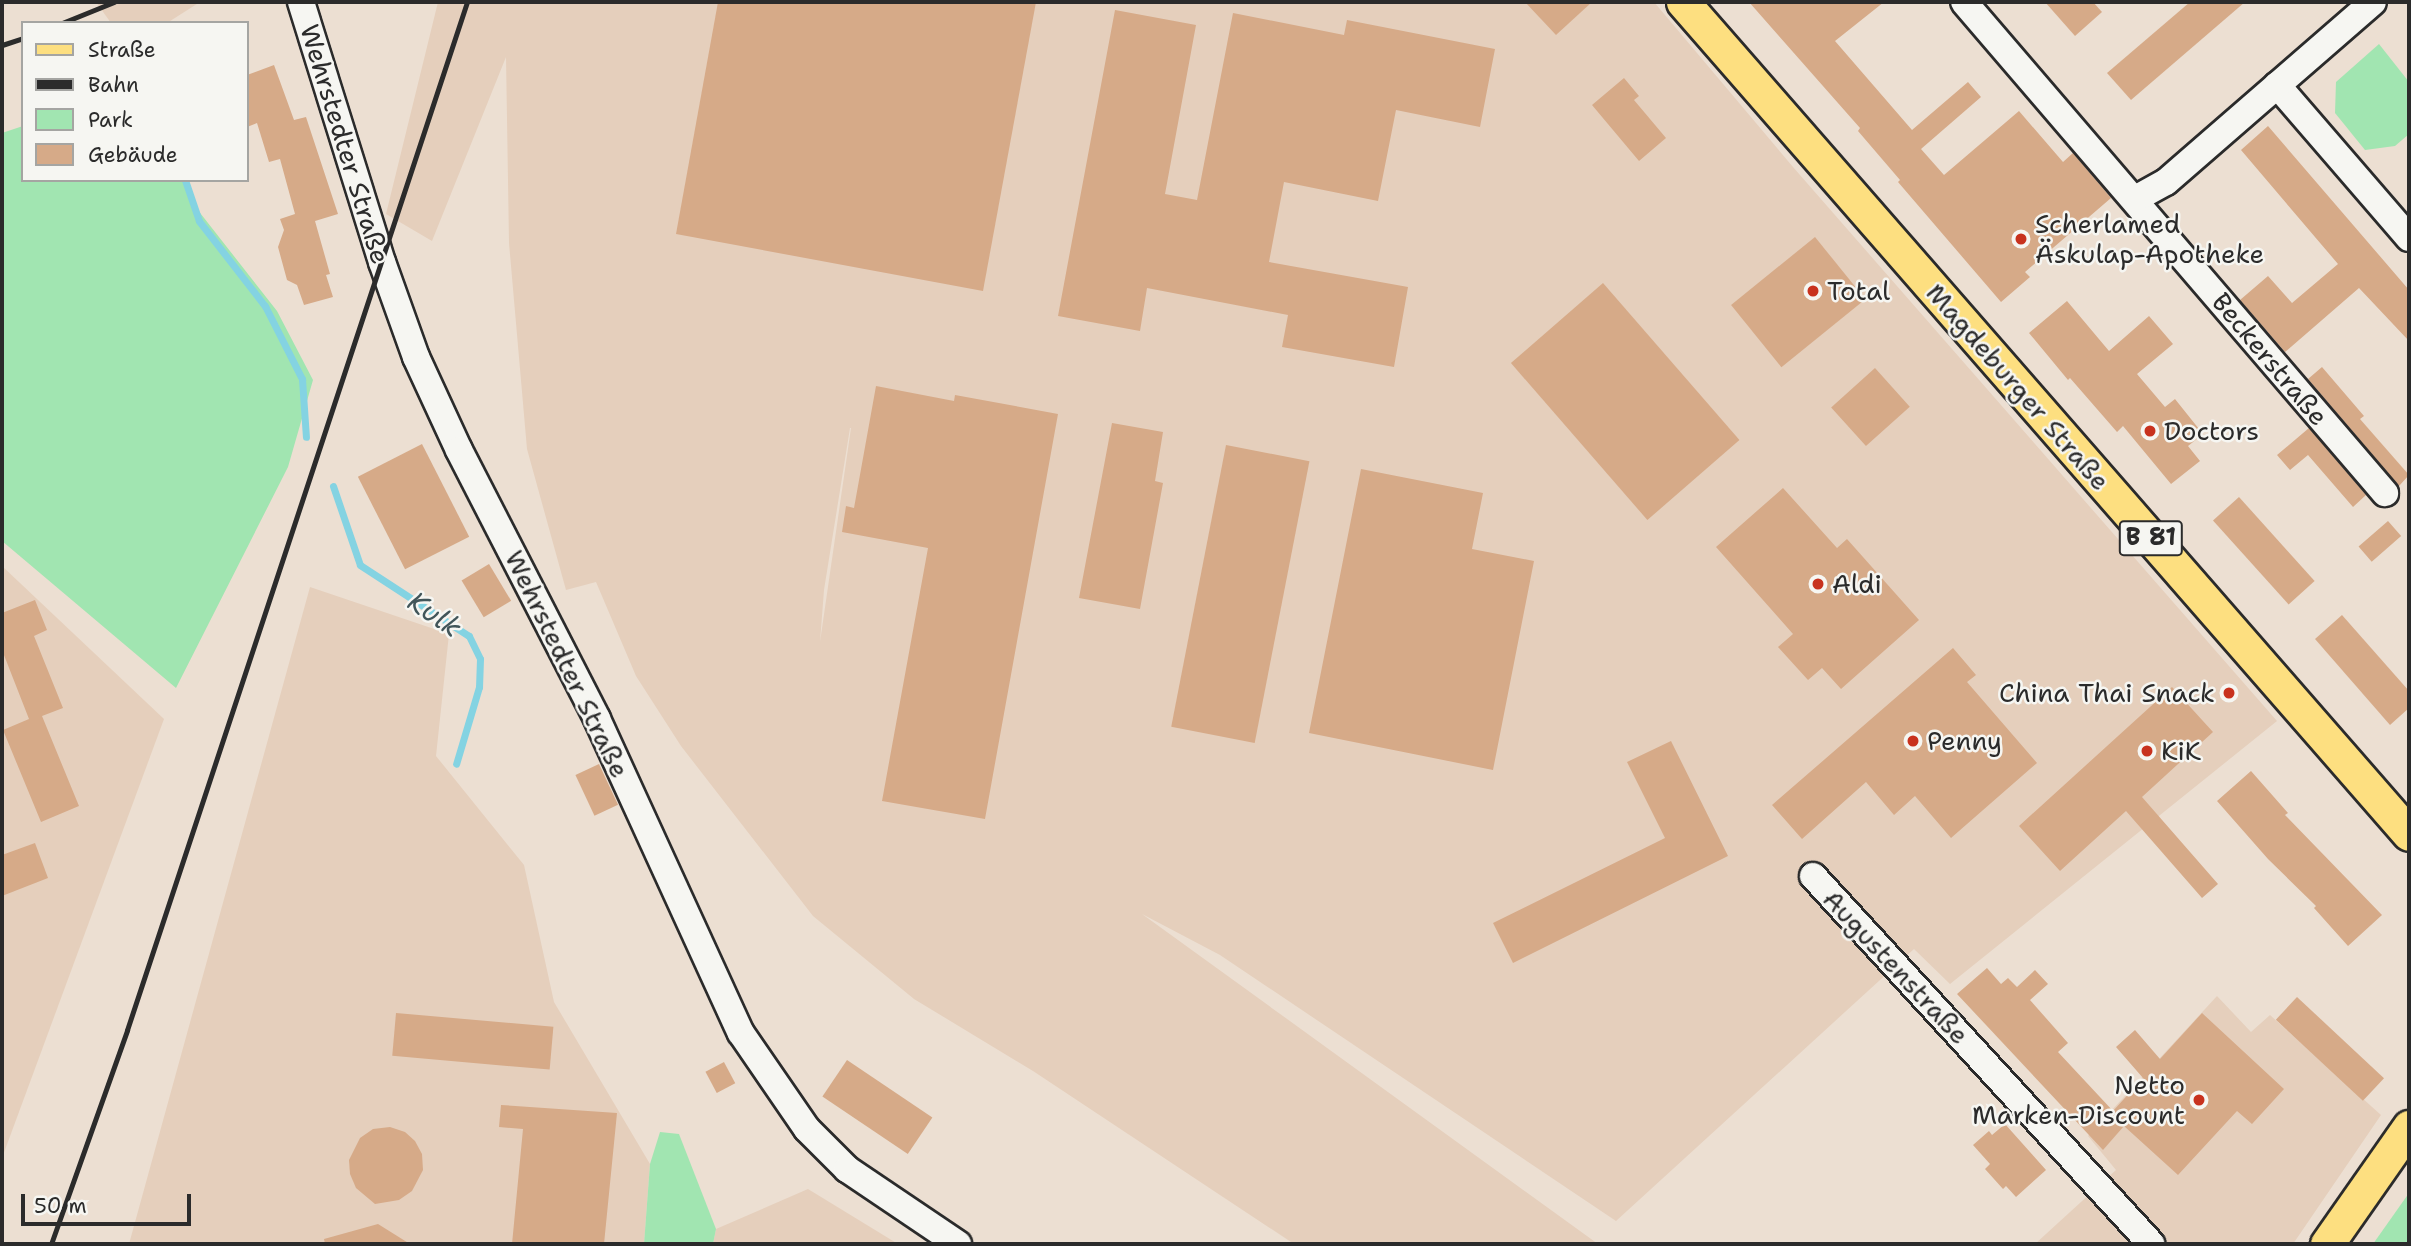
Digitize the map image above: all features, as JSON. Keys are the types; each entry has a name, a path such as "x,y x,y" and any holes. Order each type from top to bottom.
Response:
{"main road":[{"name":"Magdeburger Straße","path":"1683,2 2409,834"},
{"path":"2327,1244 2409,1127"}],"street":[{"name":"Wehrstedter Straße","path":"301,2 382,262 416,357 459,450 597,719 741,1033 807,1129 839,1161 958,1244"},
{"name":"Beckerstraße","path":"1964,2 2385,493"},
{"path":"2135,199 2166,182 2373,2"},
{"path":"2277,85 2409,238"},
{"name":"Augustenstraße","path":"1812,876 2151,1244"}],"shaded area":[{"path":"96,2 200,2 170,21 110,21"},
{"path":"438,2 1654,2 1793,167 2277,721 1950,984 1914,949 1616,1221 1220,955 1142,914 1598,1244 1294,1244 1033,1071 914,999 813,916 681,746 636,676 596,582 566,590 527,449 509,243 506,57 432,241 386,214","holes":["851,428 820,642 824,590"]},
{"path":"2,566 164,719 2,1158"},
{"path":"310,587 449,634 436,756 524,865 554,1002 650,1164 644,1244 129,1244"},
{"path":"2217,996 2251,1032 2270,1015 2381,1115 2293,1244 2035,1244 2116,1170 2088,1136"},
{"path":"808,1189 898,1244 713,1244 716,1229"}],"green space":[{"path":"2379,44 2409,82 2409,134 2395,146 2365,150 2335,113 2336,82"},
{"path":"21,127 21,182 189,182 197,209 277,311 313,380 288,467 176,688 2,541 2,133"},
{"path":"660,1132 679,1134 716,1229 713,1244 644,1244 650,1164"},
{"path":"2409,1193 2409,1244 2373,1244"}],"building":[{"path":"718,2 1036,2 983,291 676,234"},
{"path":"1525,2 1592,2 1556,35"},
{"path":"1749,2 1884,2 1835,41 1912,130 1968,82 1981,97 1921,149 1944,175 2019,111 2063,162 2073,153 2111,198 2025,272 2030,277 2001,302 1898,182 1900,180 1858,131 1860,128"},
{"path":"2045,2 2093,2 2102,12 2075,36"},
{"path":"2190,2 2245,2 2131,100 2107,73"},
{"path":"1115,10 1196,25 1165,194 1197,200 1233,13 1344,35 1347,20 1495,49 1480,127 1396,110 1378,201 1284,182 1269,262 1408,287 1394,367 1282,347 1288,315 1147,288 1140,331 1058,316"},
{"path":"274,65 294,120 306,117 338,214 315,221 330,274 326,275 333,297 304,305 297,285 287,280 278,247 284,230 280,219 295,214 280,159 269,162 257,123 248,127 248,75"},
{"path":"1624,78 1639,96 1634,100 1666,138 1639,161 1592,105"},
{"path":"2268,126 2409,290 2409,341 2359,288 2285,352 2240,300 2268,276 2292,303 2338,264 2241,150"},
{"path":"1815,237 1865,299 1781,367 1731,305"},
{"path":"1603,283 1739,440 1647,520 1511,363"},
{"path":"2067,301 2109,351 2149,316 2173,344 2137,374 2165,407 2175,399 2203,434 2188,446 2200,461 2171,484 2123,426 2117,432 2029,333"},
{"path":"2322,367 2364,416 2360,419 2409,475 2399,486 2308,379"},
{"path":"1875,368 1910,407 1866,446 1831,407"},
{"path":"876,386 954,401 955,395 1058,414 985,819 882,801 928,548 842,532 846,506 854,508"},
{"path":"1112,423 1163,432 1155,481 1163,483 1140,609 1079,598"},
{"path":"2309,428 2366,495 2353,507 2308,455 2290,470 2277,455"},
{"path":"422,444 469,537 405,569 358,477"},
{"path":"1226,445 1309,461 1255,743 1171,727"},
{"path":"1361,469 1483,493 1472,549 1534,561 1493,770 1309,733"},
{"name":"Aldi","path":"1783,488 1837,548 1847,539 1919,620 1841,689 1822,668 1808,680 1778,647 1793,634 1716,547"},
{"path":"2239,497 2315,581 2289,604 2213,520"},
{"path":"2388,521 2401,536 2372,562 2359,547"},
{"path":"489,564 511,601 484,617 462,580"},
{"path":"35,600 47,630 34,636 63,708 42,716 79,806 41,822 3,730 29,719 2,650 2,613"},
{"path":"2342,615 2409,691 2409,708 2390,725 2315,639"},
{"path":"1953,648 1976,675 1967,682 2037,763 1951,838 1915,796 1894,815 1866,782 1802,839 1772,805"},
{"path":"2172,687 2213,732 2142,797 2218,884 2202,898 2126,811 2060,871 2019,826"},
{"path":"1671,741 1728,856 1513,963 1493,923 1665,838 1627,762"},
{"path":"599,764 618,805 594,816 575,775"},
{"path":"2251,771 2288,813 2285,815 2382,915 2348,946 2314,908 2316,906 2268,859 2217,801"},
{"path":"35,843 48,878 2,896 2,855"},
{"path":"1987,968 2001,984 2008,978 2017,987 2035,970 2048,984 2030,1000 2068,1043 2058,1052 2113,1111 2143,1078 2116,1047 2135,1030 2160,1059 2202,1013 2284,1089 2252,1124 2237,1111 2178,1175 2124,1126 2103,1150 1957,994"},
{"path":"2297,997 2384,1078 2363,1101 2276,1020"},
{"path":"396,1013 553,1027 550,1070 392,1056"},
{"path":"847,1060 932,1118 908,1154 822,1096"},
{"path":"724,1062 735,1083 717,1093 705,1072"},
{"path":"501,1105 617,1113 604,1244 512,1244 523,1129 499,1127"},
{"path":"2005,1124 2046,1170 2016,1197 2006,1186 2003,1189 1985,1169 1990,1164 1973,1145 1989,1131 1992,1135"},
{"path":"390,1127 405,1132 415,1141 422,1154 423,1170 412,1191 399,1200 375,1204 356,1188 350,1174 349,1160 360,1138 373,1129"},
{"path":"378,1224 410,1244 325,1244 324,1239"}],"waterway":[{"name":"Kulk","path":"186,182 199,221 265,306 302,379 306,437"},
{"name":"Kulk","path":"333,486 360,565 469,636 480,659 479,687 456,764"}],"railway":[{"path":"67,21 114,2"},
{"path":"51,1244 127,1030 467,2"},
{"path":"2,45 21,39"}],"place":[{"name":"Scherlamed Äskulap-Apotheke","path":"2021,239"},
{"name":"Total","path":"1813,291"},
{"name":"Doctors","path":"2150,431"},
{"name":"Aldi","path":"1818,584"},
{"name":"China Thai Snack","path":"2229,693"},
{"name":"Penny","path":"1913,741"},
{"name":"KiK","path":"2147,751"},
{"name":"Netto Marken-Discount","path":"2199,1100"}]}
